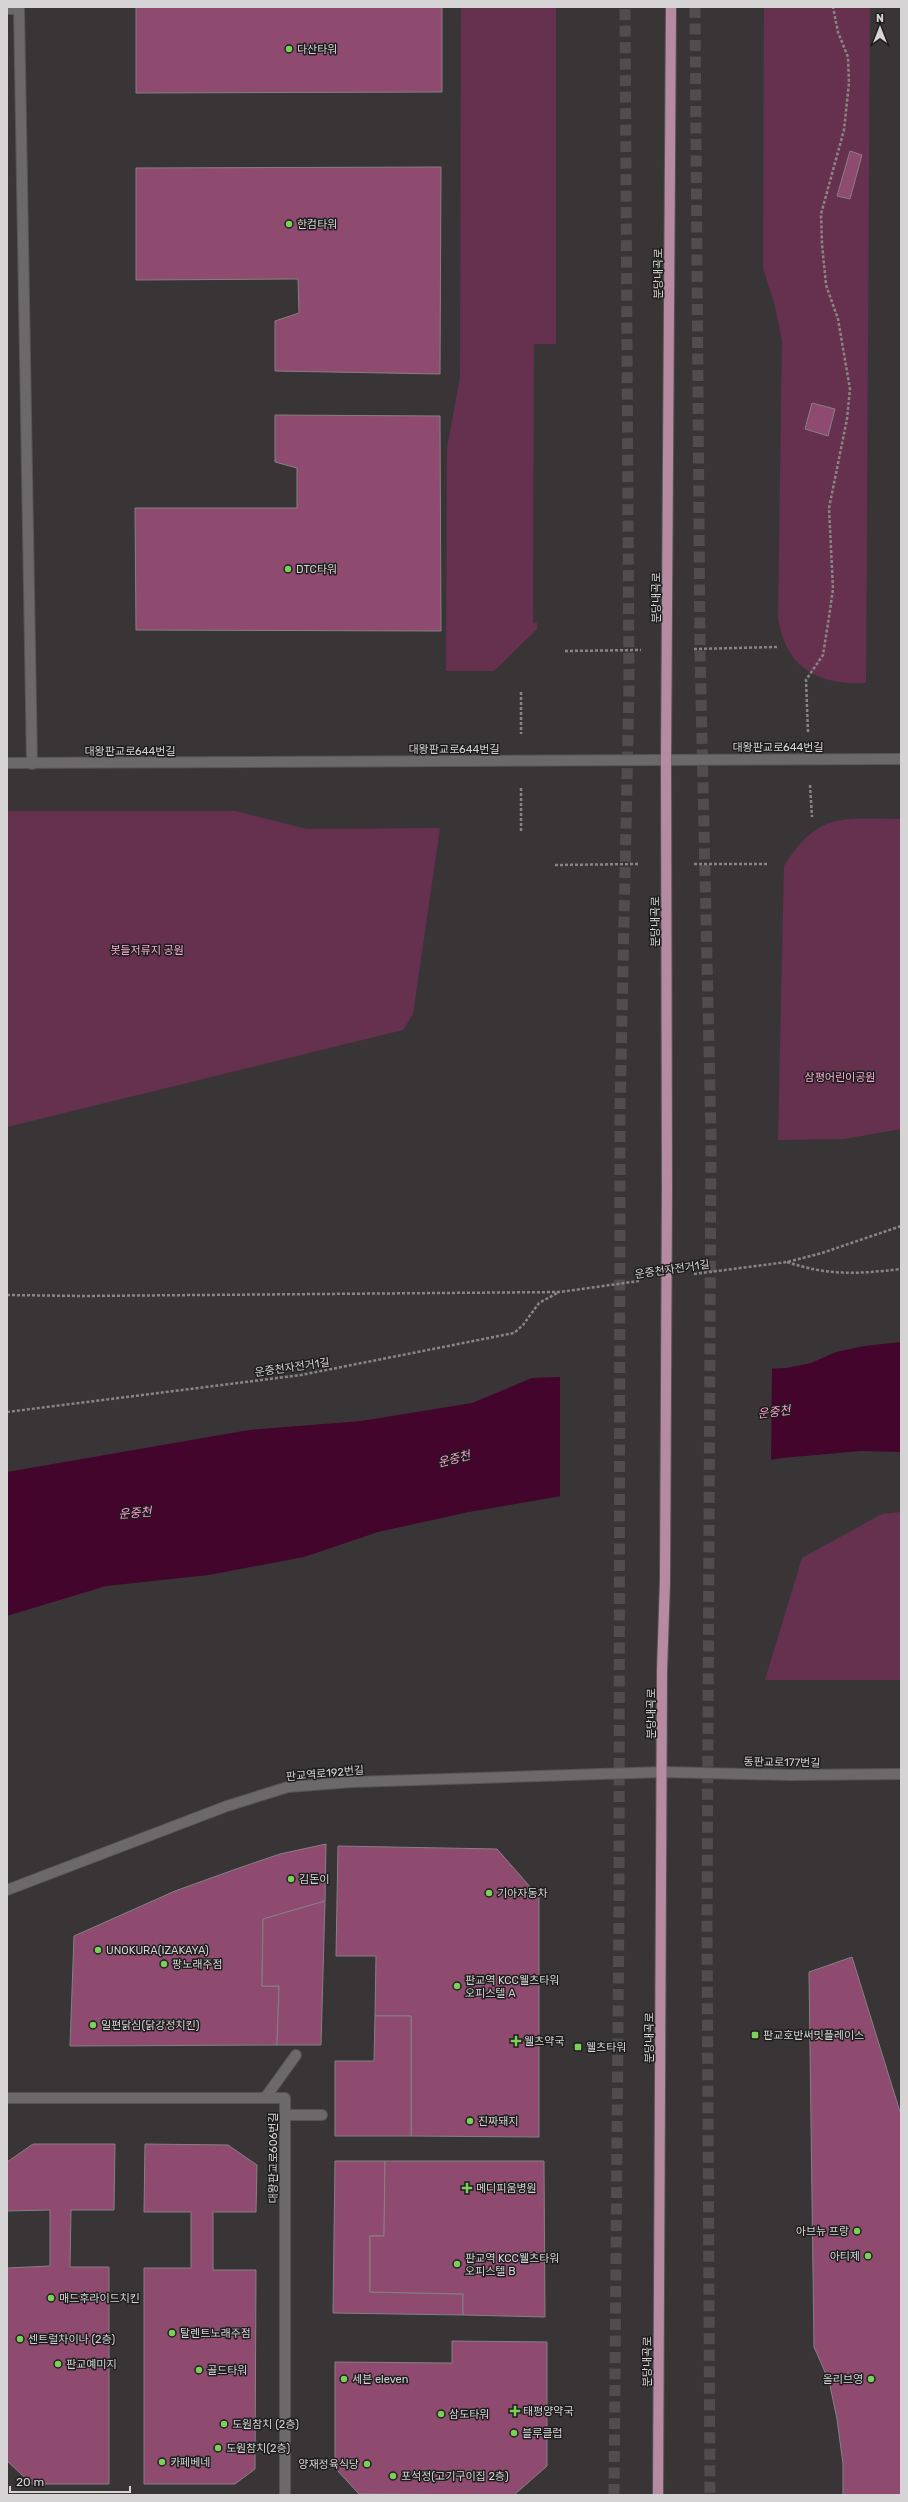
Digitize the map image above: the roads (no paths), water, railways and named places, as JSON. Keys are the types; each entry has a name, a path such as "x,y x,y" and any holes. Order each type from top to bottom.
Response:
{"main road":[{"name":"분당내곡로","path":"658,2495 665,1581 667,1189 666,759 671,7"}],"street":[{"path":"7,9 19,8 32,764"},
{"name":"대왕판교로644번길","path":"7,763 901,759"},
{"name":"동판교로177번길","path":"663,1772 790,1775 901,1774"},
{"name":"판교역로192번길","path":"7,1890 227,1806 288,1787 352,1782 663,1772"},
{"path":"265,2098 296,2055"},
{"name":"대왕판교로606번길","path":"7,2098 285,2098 285,2495"},
{"path":"285,2115 322,2115"}],"water":[{"name":"운중천","path":"901,1342 901,1452 861,1451 782,1458 469,1512 378,1532 304,1557 209,1575 106,1586 7,1616 7,1472 249,1430 361,1421 472,1403 532,1378 786,1368 811,1363 836,1352 864,1346"}],"tunnel":[{"path":"614,2495 619,1909 620,1109 629,686 625,7"},
{"path":"695,7 700,654 711,1136 707,1923 710,2495"}],"place":[{"name":"다산타워","path":"289,49"},
{"name":"한컴타워","path":"289,224"},
{"name":"DTC타워","path":"288,569"},
{"name":"김돈이","path":"291,1879"},
{"name":"기아자동차","path":"489,1893"},
{"name":"UNOKURA(IZAKAYA)","path":"98,1950"},
{"name":"팡노래주점","path":"164,1964"},
{"name":"판교역 KCC웰츠타워 오피스텔 A","path":"457,1986"},
{"name":"일편닭심(닭강정치킨)","path":"93,2025"},
{"name":"판교호반써밋플레이스","path":"755,2035"},
{"name":"웰츠약국","path":"516,2041"},
{"name":"웰츠타워","path":"578,2047"},
{"name":"진짜돼지","path":"470,2121"},
{"name":"메디피움병원","path":"467,2188"},
{"name":"아브뉴 프랑","path":"857,2231"},
{"name":"아티제","path":"868,2256"},
{"name":"판교역 KCC웰츠타워 오피스텔 B","path":"457,2264"},
{"name":"매드후라이드치킨","path":"51,2298"},
{"name":"탈렌트노래주점","path":"172,2333"},
{"name":"센트럴차이나 (2층)","path":"20,2339"},
{"name":"판교예미지","path":"58,2364"},
{"name":"골드타워","path":"199,2370"},
{"name":"세븐 eleven","path":"344,2379"},
{"name":"올리브영","path":"871,2379"},
{"name":"태평양약국","path":"515,2411"},
{"name":"삼도타워","path":"441,2414"},
{"name":"도원참치 (2층)","path":"224,2424"},
{"name":"블루클럽","path":"514,2433"},
{"name":"도원참치(2층)","path":"218,2448"},
{"name":"카페베네","path":"162,2462"},
{"name":"양재정육식당","path":"367,2464"},
{"name":"포석정(고기구이집 2층)","path":"393,2476"}],"park label":[{"name":"봇들저류지 공원","path":"147,950"},
{"name":"삼평어린이공원","path":"840,1077"}]}
